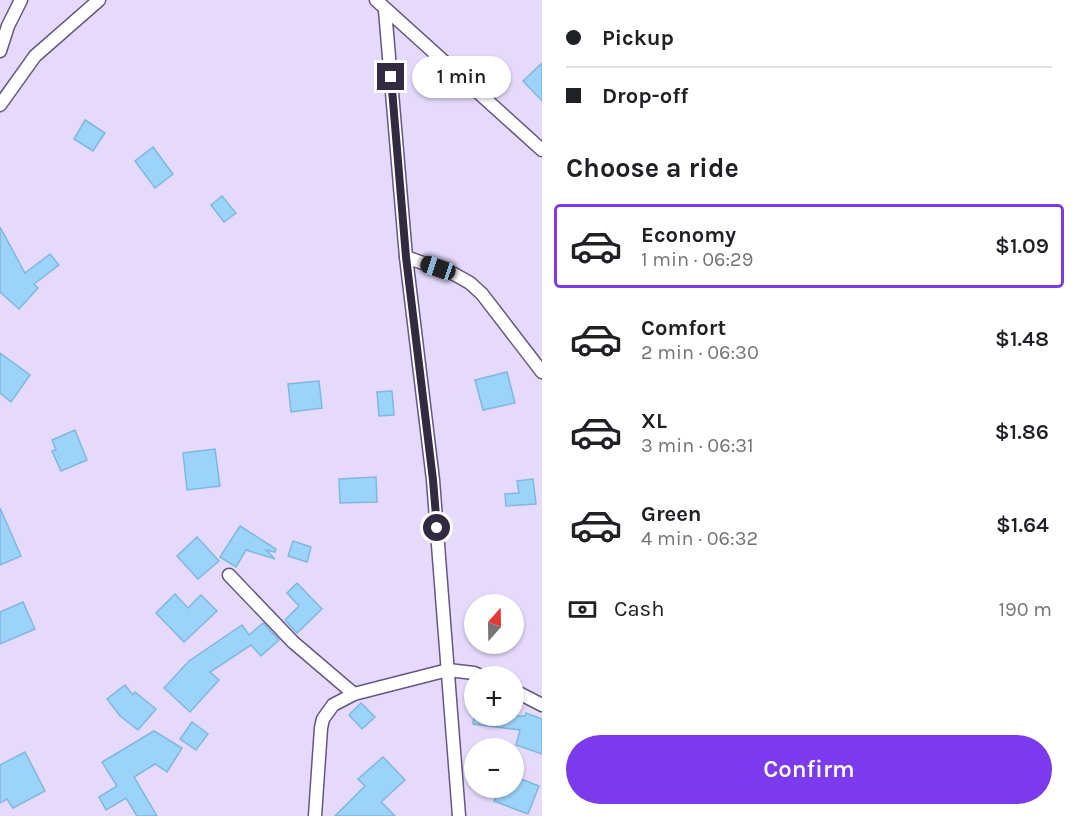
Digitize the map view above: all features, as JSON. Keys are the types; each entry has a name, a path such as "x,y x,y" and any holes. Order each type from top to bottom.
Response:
{"street":[{"path":"0,51 8,26 21,0"},
{"path":"0,105 35,57 99,0"},
{"path":"376,0 542,150"},
{"path":"385,10 406,257 433,480 459,816"},
{"path":"406,257 454,274 470,283 482,294 542,372"},
{"path":"229,575 293,642 354,694"},
{"path":"315,816 323,719 333,705 354,694 448,669 464,671"},
{"path":"524,696 542,705"}],"building":[{"path":"542,63 542,101 523,81"},
{"path":"85,120 105,133 93,151 74,139"},
{"path":"153,147 173,174 155,188 135,161"},
{"path":"222,196 236,213 224,222 211,205"},
{"path":"0,227 25,273 50,254 59,265 34,284 38,288 19,309 0,292"},
{"path":"0,353 30,375 11,402 0,393"},
{"path":"507,372 515,403 483,410 475,380"},
{"path":"319,381 322,408 291,412 288,384"},
{"path":"392,391 394,415 379,416 377,392"},
{"path":"75,430 87,460 61,471 52,451 56,450 52,440"},
{"path":"215,449 220,486 187,490 183,453"},
{"path":"376,477 377,502 340,503 339,479"},
{"path":"533,479 536,504 506,506 505,494 519,493 517,481"},
{"path":"0,508 21,556 0,565"},
{"path":"240,526 276,549 275,552 266,550 275,559 246,550 236,567 220,557"},
{"path":"197,537 219,561 198,579 177,556"},
{"path":"293,541 311,547 307,562 288,556"},
{"path":"297,583 322,609 297,633 285,620 299,606 287,593"},
{"path":"175,594 188,608 201,595 217,611 184,642 156,613"},
{"path":"23,602 35,629 0,644 0,612"},
{"path":"263,623 279,640 261,656 251,645 210,672 219,680 190,712 164,688 189,661 242,625 249,635"},
{"path":"125,685 133,695 135,692 156,709 138,730 120,716 107,699"},
{"path":"361,703 375,717 362,729 349,715"},
{"path":"526,713 542,719 542,754 524,748 524,738 518,738 520,730 489,726 524,726"},
{"path":"192,722 208,734 196,750 180,739"},
{"path":"154,731 182,748 167,772 155,764 134,777 157,816 137,816 126,798 106,810 99,797 117,786 102,762"},
{"path":"25,752 45,791 13,808 7,799 0,803 0,765"},
{"path":"383,757 405,780 381,802 395,816 335,816 365,786 358,779"},
{"path":"524,780 539,786 528,814 494,801 495,798 524,798"}],"route":[{"path":"391,77 406,257 437,528"}]}
